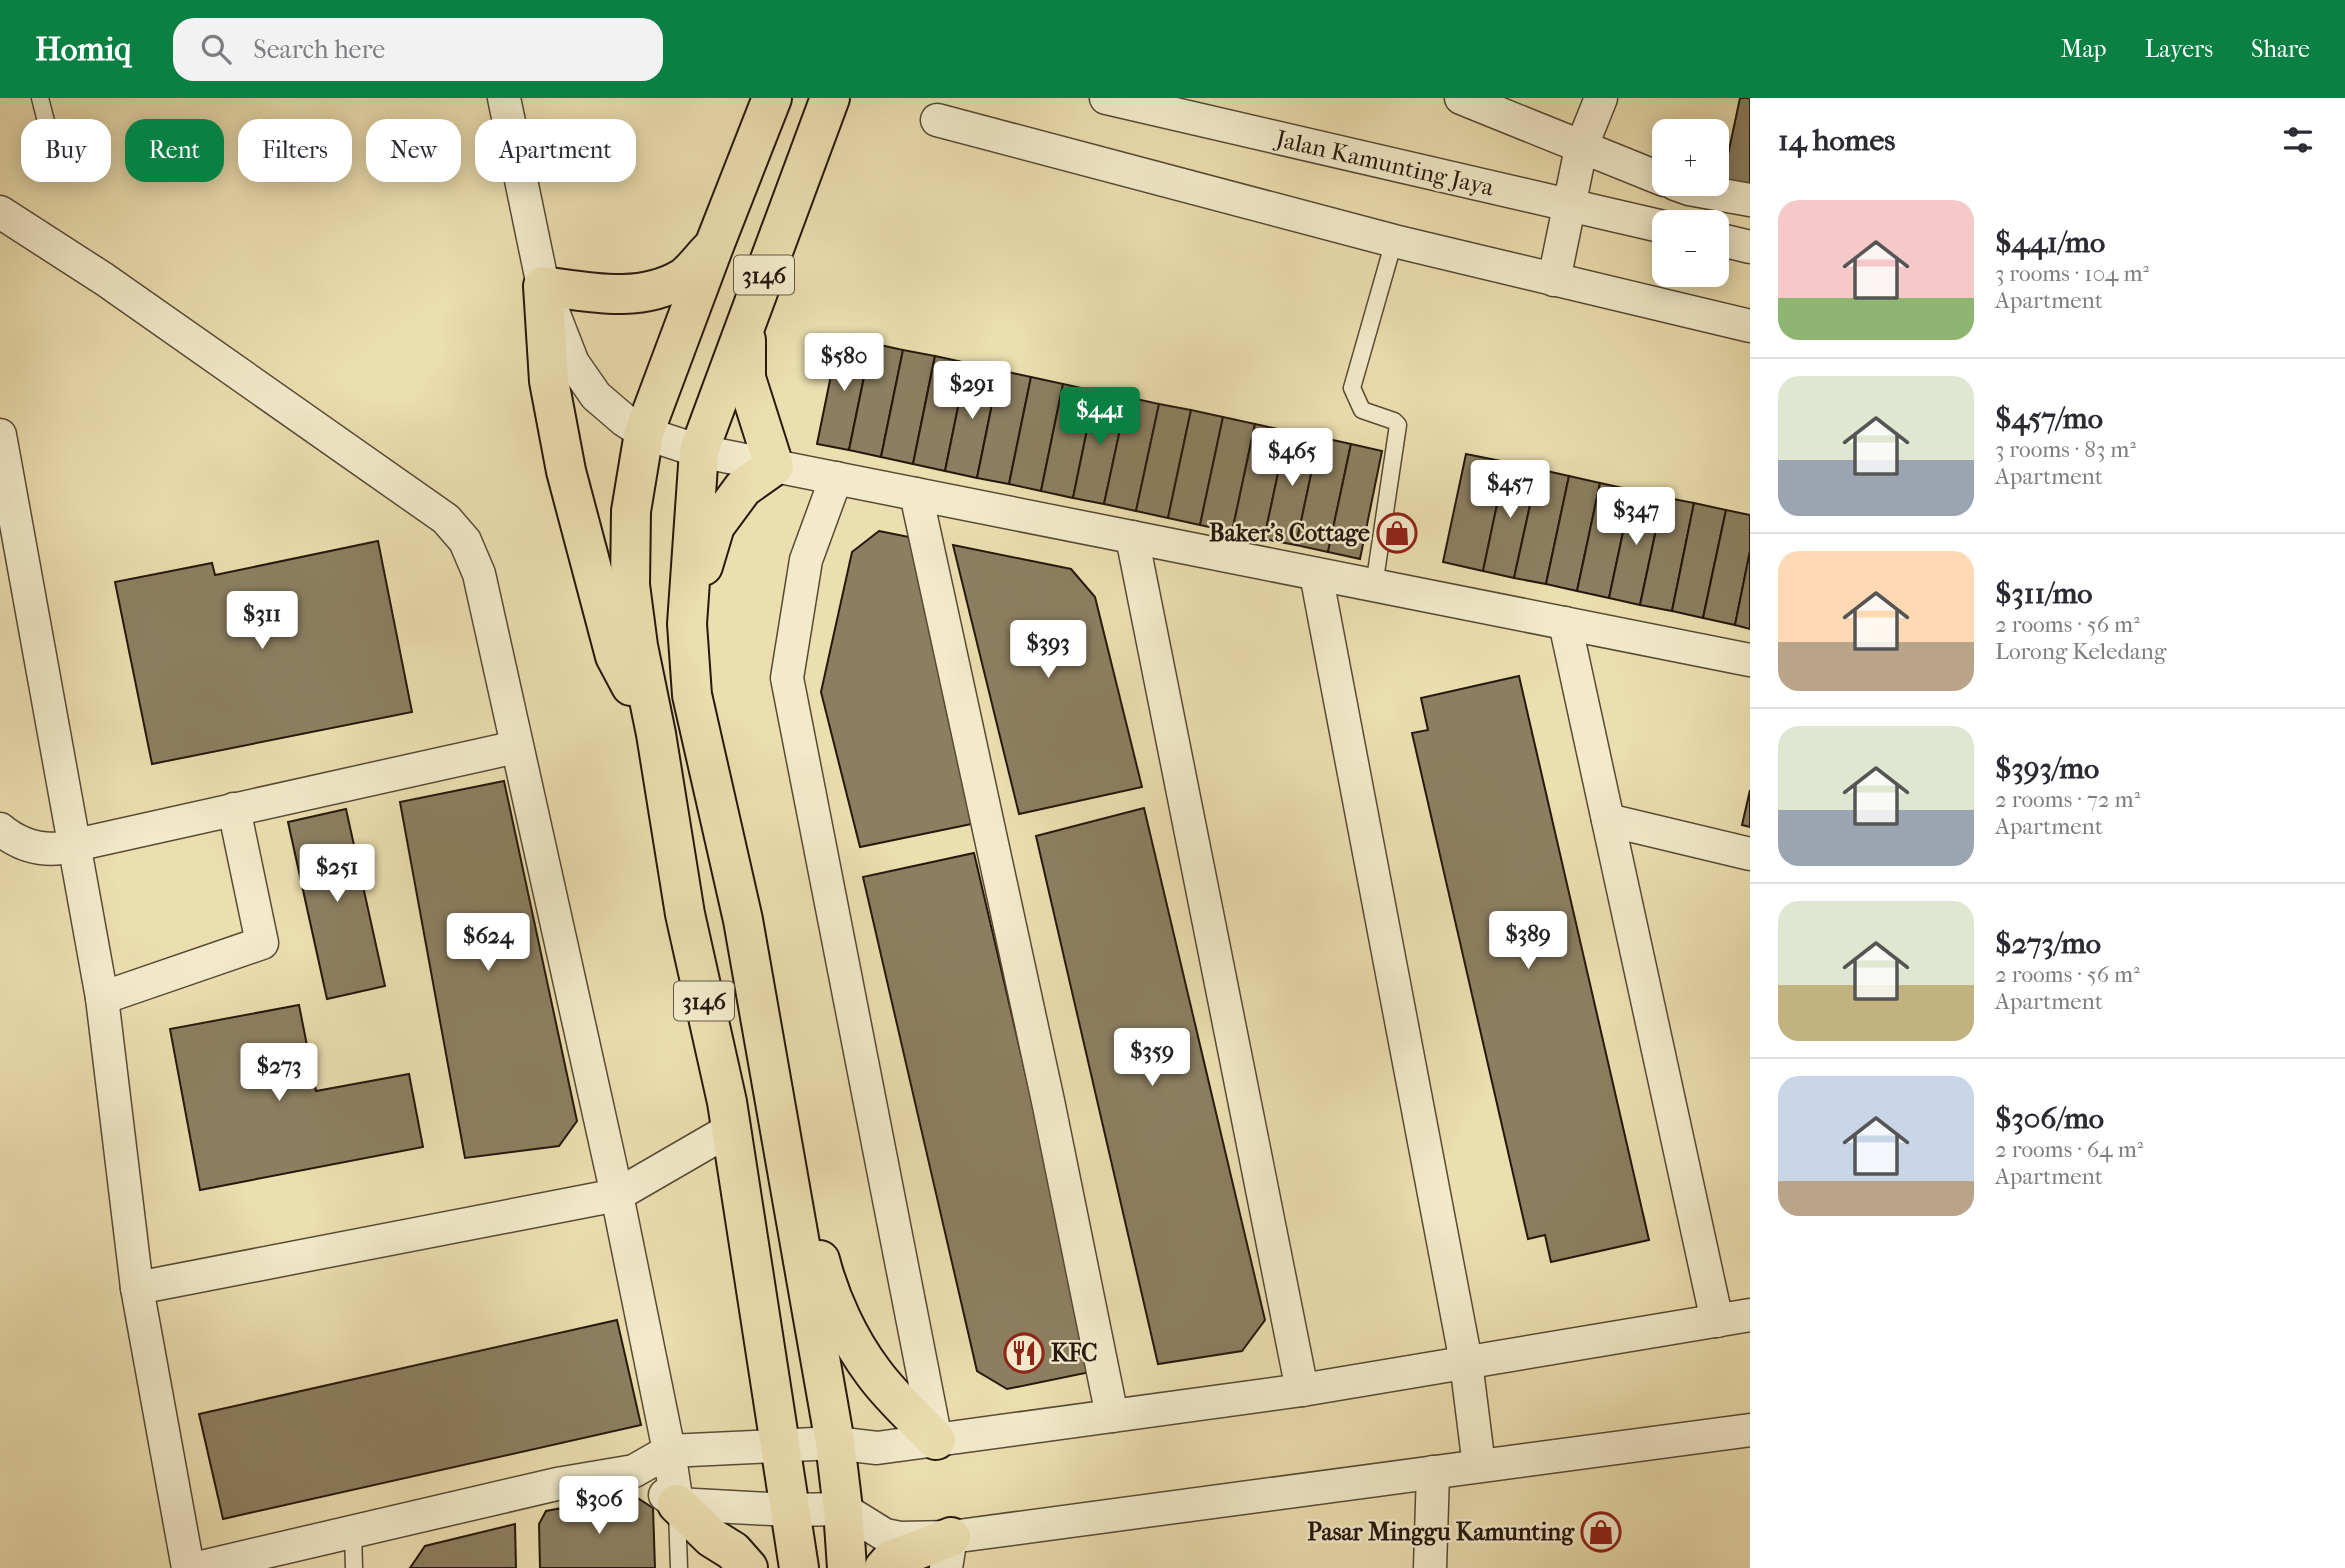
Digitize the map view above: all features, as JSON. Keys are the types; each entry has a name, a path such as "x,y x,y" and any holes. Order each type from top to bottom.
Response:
{"main road":[{"name":"3146","path":"772,98 713,246 644,433 631,511 630,585 638,646 656,734 685,914 731,1129 799,1568"},
{"name":"3146","path":"830,98 699,451 687,624 692,695 743,920 835,1443 847,1568"},
{"path":"656,734 615,656 583,541 549,381 542,286 614,295 658,290 685,276 713,246"},
{"path":"687,624 715,526 743,488 774,466 746,378 746,324"},
{"path":"764,1045 826,1283 855,1345 874,1374 936,1440"},
{"path":"677,1504 712,1538 733,1551 748,1568"},
{"path":"884,1568 891,1560 948,1552"}],"street":[{"path":"504,98 542,286 573,363 596,396 644,433 699,451 1750,660"},
{"name":"Jalan Kamunting Jaya","path":"1106,98 1652,224"},
{"path":"1461,98 1652,175"},
{"path":"1554,280 1581,148 1601,98"},
{"path":"937,120 1394,240 1750,326"},
{"path":"1728,196 1750,200"},
{"path":"0,212 104,279 446,519 465,541 479,573 617,1195 669,1451 677,1504"},
{"path":"1729,242 1750,247"},
{"path":"0,435 102,998 137,1288 188,1568"},
{"path":"836,478 806,560 788,678 936,1440"},
{"path":"916,494 1048,1101 1112,1416"},
{"path":"1132,537 1302,1390"},
{"path":"1316,574 1466,1362 1479,1466"},
{"path":"1565,623 1717,1321"},
{"path":"3,839 47,850 516,747"},
{"path":"102,998 262,943 234,809"},
{"path":"1608,820 1750,854"},
{"path":"137,1288 617,1195 731,1129"},
{"path":"197,1568 557,1484 634,1471 669,1451 835,1443 877,1448 1302,1390 1750,1315"},
{"path":"634,1471 677,1504 789,1510 843,1509 885,1535 948,1552 1433,1472 1750,1430"},
{"path":"1430,1568 1433,1472"}],"lane":[{"path":"40,98 46,119"},
{"path":"1374,586 1398,425 1394,421 1362,410 1352,388 1394,240"},
{"path":"677,1504 679,1568"},
{"path":"353,1531 354,1568"}],"building":[{"path":"1740,98 1750,98 1750,188 1729,184 1729,150"},
{"path":"839,336 871,343 849,450 817,444"},
{"path":"871,343 903,350 881,457 849,450"},
{"path":"903,350 935,356 913,464 881,457"},
{"path":"935,356 967,363 945,471 913,464"},
{"path":"967,363 999,370 977,478 945,471"},
{"path":"999,370 1031,377 1009,484 977,478"},
{"path":"1031,377 1063,384 1041,491 1009,484"},
{"path":"1063,384 1095,391 1073,498 1041,491"},
{"path":"1095,391 1127,397 1104,504 1073,498"},
{"path":"1127,397 1159,404 1136,511 1104,504"},
{"path":"1159,404 1191,410 1168,518 1136,511"},
{"path":"1191,410 1223,417 1200,525 1168,518"},
{"path":"1223,417 1255,424 1232,532 1200,525"},
{"path":"1255,424 1287,431 1264,539 1232,532"},
{"path":"1287,431 1319,437 1296,545 1264,539"},
{"path":"1319,437 1351,444 1328,552 1296,545"},
{"path":"1351,444 1382,451 1360,559 1328,552"},
{"path":"1466,454 1506,462 1483,571 1443,562"},
{"path":"1506,462 1538,469 1514,578 1483,571"},
{"path":"1538,469 1569,476 1546,584 1514,578"},
{"path":"1569,476 1600,483 1577,591 1546,584"},
{"path":"1600,483 1632,490 1609,598 1577,591"},
{"path":"1632,490 1663,497 1640,605 1609,598"},
{"path":"1663,497 1694,503 1672,611 1640,605"},
{"path":"1694,503 1726,510 1703,618 1672,611"},
{"path":"1726,510 1750,515 1750,551 1735,625 1703,618"},
{"path":"879,531 919,539 986,821 860,847 821,692 852,552"},
{"path":"378,541 412,712 152,764 115,582 212,563 215,575"},
{"path":"953,545 1071,569 1095,597 1142,787 1019,814"},
{"path":"1750,551 1750,629 1735,625"},
{"path":"1519,676 1649,1240 1551,1262 1545,1235 1528,1239 1412,733 1428,730 1421,698"},
{"path":"504,781 577,1121 559,1146 465,1158 400,802"},
{"path":"1750,790 1750,827 1742,825"},
{"path":"1144,808 1265,1320 1242,1351 1158,1364 1036,836"},
{"path":"346,809 385,986 327,999 288,822"},
{"path":"974,853 1095,1371 1007,1389 977,1371 863,877"},
{"path":"299,1005 316,1091 409,1074 423,1147 200,1190 170,1029"},
{"path":"617,1320 641,1425 223,1519 199,1414"},
{"path":"633,1495 653,1508 655,1568 540,1568 539,1524 546,1511"},
{"path":"515,1524 516,1568 410,1568 425,1546"}],"place":[{"name":"Baker's Cottage","path":"1397,533"},
{"name":"KFC","path":"1024,1353"},
{"name":"Pasar Minggu Kamunting","path":"1601,1532"}]}
